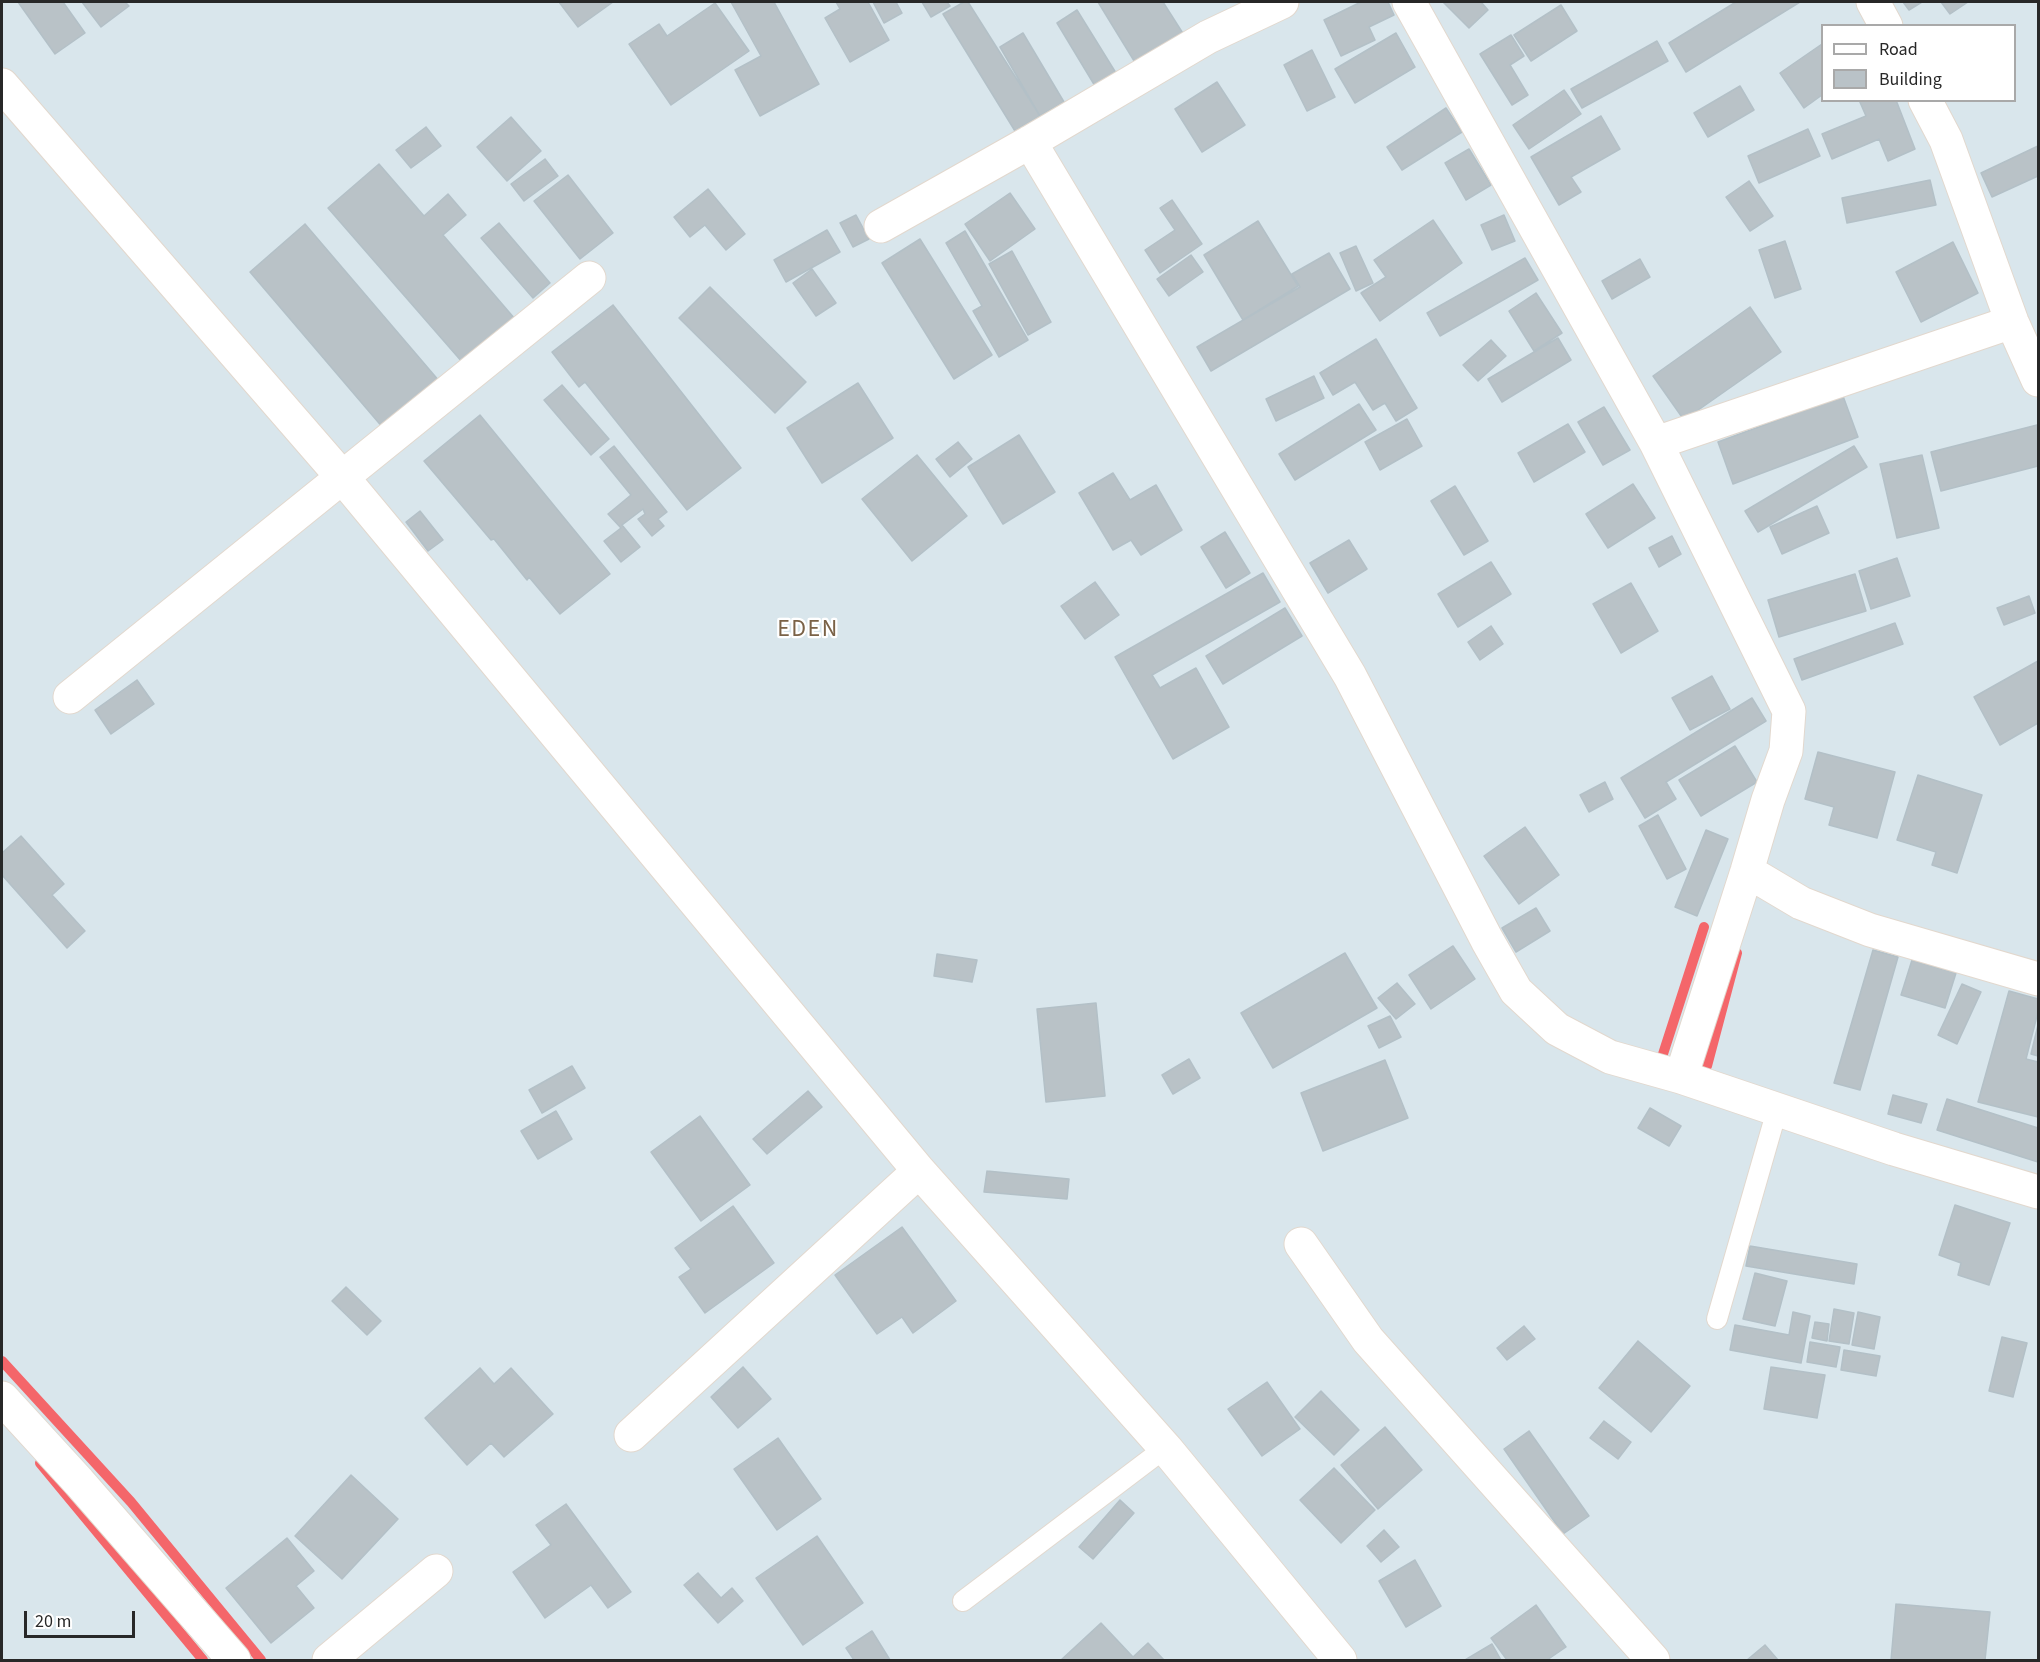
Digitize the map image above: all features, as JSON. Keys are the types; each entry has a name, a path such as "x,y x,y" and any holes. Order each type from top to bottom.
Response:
{"street":[{"path":"881,226 1030,142 1208,37 1282,2"},
{"path":"1409,2 1656,443 1789,711 1786,751 1768,800 1681,1077"},
{"path":"1874,2 1885,24"},
{"path":"2,85 343,478 919,1171 1165,1448 1340,1660"},
{"path":"1926,102 1946,140 2012,322 2038,380"},
{"path":"1030,142 1350,676 1487,940 1516,991 1557,1029 1610,1057 1681,1077 1894,1149 2038,1192"},
{"path":"70,697 589,278"},
{"path":"1656,443 2012,322"},
{"path":"1747,871 1801,903 1870,930 2038,979"},
{"path":"631,1435 919,1171"},
{"path":"1301,1244 1368,1341 1653,1660"},
{"path":"2,1398 79,1482 234,1660"},
{"path":"329,1660 436,1571"}],"lane":[{"path":"1717,1319 1777,1110"},
{"path":"963,1601 1165,1448"}],"building":[{"path":"18,2 63,2 85,33 55,54"},
{"path":"82,2 125,2 129,6 101,27"},
{"path":"559,2 613,2 578,27"},
{"path":"731,2 774,2 819,84 760,116 735,70 761,56"},
{"path":"836,2 868,2 889,40 850,62 825,18 840,9"},
{"path":"873,2 896,2 902,13 884,23"},
{"path":"922,2 947,2 950,6 931,17"},
{"path":"968,2 1040,116 1015,131 943,14"},
{"path":"1098,2 1163,2 1184,35 1136,64"},
{"path":"1361,2 1388,2 1394,15 1369,27 1375,40 1341,56 1324,20"},
{"path":"1443,2 1481,2 1488,10 1469,28"},
{"path":"1736,2 1800,2 1686,72 1669,43"},
{"path":"1903,2 1922,2 1909,10"},
{"path":"1941,2 1968,2 1950,14"},
{"path":"715,3 749,51 671,105 629,44 659,24 667,36"},
{"path":"1561,5 1577,31 1531,61 1514,35"},
{"path":"1077,10 1116,73 1095,86 1057,23"},
{"path":"1023,33 1064,102 1040,116 1000,47"},
{"path":"1396,33 1415,67 1355,103 1335,69"},
{"path":"1511,35 1524,56 1510,65 1528,95 1512,105 1480,54"},
{"path":"1657,41 1668,61 1582,108 1571,89"},
{"path":"1821,45 1821,96 1804,108 1780,73"},
{"path":"1312,50 1335,97 1307,111 1284,65"},
{"path":"1217,82 1245,125 1202,152 1175,109"},
{"path":"1740,86 1754,110 1708,137 1694,113"},
{"path":"1564,90 1581,114 1529,149 1513,125"},
{"path":"1860,102 1897,102 1915,149 1888,161 1879,139 1832,159 1822,134 1866,116"},
{"path":"1446,108 1462,132 1402,170 1387,147"},
{"path":"1601,116 1620,149 1571,177 1581,192 1559,205 1531,157"},
{"path":"511,117 541,151 507,181 477,147"},
{"path":"426,127 441,146 411,168 396,150"},
{"path":"1808,129 1820,156 1759,183 1748,156"},
{"path":"2038,146 2038,176 1992,197 1981,173"},
{"path":"1469,149 1491,185 1466,200 1445,163"},
{"path":"545,159 558,176 524,201 511,184"},
{"path":"379,164 424,216 448,194 466,215 443,235 515,319 463,363 328,208"},
{"path":"568,175 613,233 580,259 534,201"},
{"path":"1930,180 1936,205 1847,223 1842,198"},
{"path":"1749,181 1773,216 1750,231 1726,197"},
{"path":"708,189 745,234 726,250 705,225 690,237 674,217"},
{"path":"1010,193 1035,229 990,261 965,224"},
{"path":"1172,200 1202,244 1160,273 1145,250 1175,230 1160,208"},
{"path":"856,215 869,239 853,247 840,223"},
{"path":"1504,215 1515,241 1492,250 1481,225"},
{"path":"1433,220 1462,263 1380,321 1361,293 1386,277 1374,260"},
{"path":"1258,221 1298,286 1243,320 1204,255"},
{"path":"499,223 550,283 533,298 481,238"},
{"path":"305,224 440,382 384,429 250,272"},
{"path":"827,230 840,252 786,282 774,260"},
{"path":"965,231 1028,340 999,357 973,311 982,306 946,243"},
{"path":"920,239 992,355 954,379 882,263"},
{"path":"1785,241 1801,289 1775,298 1759,250"},
{"path":"1953,242 1978,293 1921,322 1896,272"},
{"path":"1356,246 1373,283 1356,291 1340,253"},
{"path":"1012,251 1051,322 1028,335 989,264"},
{"path":"1329,253 1350,289 1211,371 1197,347 1300,287 1292,274"},
{"path":"1191,255 1203,272 1169,296 1157,279"},
{"path":"1525,258 1538,280 1440,336 1427,313"},
{"path":"1640,259 1650,277 1612,299 1602,281"},
{"path":"812,269 836,303 816,316 793,283"},
{"path":"710,287 806,382 775,413 679,318"},
{"path":"1536,293 1562,333 1534,351 1509,311"},
{"path":"613,305 741,468 687,510 585,382 579,387 552,352"},
{"path":"1750,307 1781,352 1684,420 1653,376"},
{"path":"1558,338 1571,360 1502,402 1488,379"},
{"path":"1376,339 1417,408 1396,421 1385,403 1373,410 1355,382 1333,395 1320,373"},
{"path":"1491,340 1506,356 1478,381 1463,365"},
{"path":"1314,376 1324,398 1276,421 1266,399"},
{"path":"858,383 893,438 822,483 787,428"},
{"path":"562,385 609,439 591,455 544,400"},
{"path":"1843,396 1858,437 1733,484 1718,442"},
{"path":"1359,404 1376,430 1295,480 1279,454"},
{"path":"1604,407 1630,450 1603,465 1578,422"},
{"path":"480,415 610,574 560,614 529,577 527,580 494,539 491,540 424,461"},
{"path":"1407,419 1422,446 1380,470 1365,442"},
{"path":"1568,424 1585,452 1534,482 1518,453"},
{"path":"2037,425 2038,466 1941,491 1931,452"},
{"path":"1019,435 1055,492 1003,524 968,467"},
{"path":"958,442 972,459 950,477 936,459"},
{"path":"614,446 667,512 658,519 664,526 652,536 638,519 645,514 643,509 622,525 640,547 621,562 604,541 621,528 608,514 631,495 600,457"},
{"path":"1854,446 1867,467 1758,532 1745,511"},
{"path":"917,455 967,516 912,561 862,499"},
{"path":"1922,455 1939,528 1897,538 1880,464"},
{"path":"1113,473 1130,500 1156,485 1182,530 1141,555 1131,540 1113,550 1079,493"},
{"path":"1633,484 1655,518 1608,548 1586,514"},
{"path":"1455,486 1488,541 1464,555 1431,501"},
{"path":"1817,506 1829,533 1782,554 1770,527"},
{"path":"420,511 443,540 428,551 406,522"},
{"path":"1225,532 1250,573 1226,588 1201,547"},
{"path":"1672,536 1681,554 1659,567 1649,548"},
{"path":"1349,540 1367,569 1328,593 1310,563"},
{"path":"1897,558 1910,596 1871,609 1859,571"},
{"path":"1491,562 1511,594 1458,627 1438,594"},
{"path":"1263,573 1280,602 1152,675 1160,688 1196,668 1229,727 1173,759 1115,657"},
{"path":"1855,574 1866,611 1779,637 1768,600"},
{"path":"1095,582 1119,615 1085,639 1061,606"},
{"path":"1631,583 1658,631 1621,653 1593,604"},
{"path":"2029,596 2035,613 2004,625 1997,608"},
{"path":"1285,608 1302,636 1223,684 1206,656"},
{"path":"1895,623 1903,644 1802,680 1794,659"},
{"path":"1491,626 1503,644 1480,660 1468,642"},
{"path":"2038,661 2038,723 2000,745 1974,697"},
{"path":"1712,676 1730,709 1690,730 1672,698"},
{"path":"137,680 154,704 111,734 95,710"},
{"path":"1752,698 1766,721 1666,782 1676,799 1645,818 1621,778"},
{"path":"1735,746 1757,782 1701,816 1679,780"},
{"path":"1818,752 1895,772 1877,838 1829,825 1834,807 1805,799"},
{"path":"1918,775 1982,795 1957,873 1932,865 1936,852 1897,840"},
{"path":"1605,782 1613,799 1589,812 1580,795"},
{"path":"1658,815 1686,869 1667,879 1639,826"},
{"path":"1525,827 1559,875 1519,904 1484,856"},
{"path":"1706,830 1728,839 1697,916 1675,907"},
{"path":"21,836 64,884 52,895 85,931 67,948 2,875 2,853"},
{"path":"1536,908 1550,931 1516,952 1502,928"},
{"path":"1453,946 1475,979 1431,1009 1409,975"},
{"path":"1873,950 1898,957 1860,1090 1834,1083"},
{"path":"1345,953 1377,1008 1273,1068 1241,1013"},
{"path":"937,954 977,960 972,982 934,976"},
{"path":"1912,960 1956,973 1945,1008 1901,995"},
{"path":"1397,983 1415,1004 1396,1019 1378,998"},
{"path":"1962,984 1981,992 1957,1044 1938,1035"},
{"path":"2009,991 2038,999 2038,1012 2026,1059 2038,1062 2038,1117 1978,1102"},
{"path":"1096,1003 1105,1096 1046,1102 1037,1009"},
{"path":"1390,1016 1401,1037 1379,1048 1368,1026"},
{"path":"2038,1025 2038,1056 2031,1054"},
{"path":"1189,1059 1200,1078 1173,1094 1162,1075"},
{"path":"1385,1060 1408,1118 1323,1151 1301,1093"},
{"path":"572,1066 585,1088 542,1113 529,1090"},
{"path":"808,1091 822,1107 767,1154 753,1139"},
{"path":"1893,1095 1927,1104 1921,1123 1888,1114"},
{"path":"1947,1099 2038,1128 2038,1162 1937,1130"},
{"path":"1650,1108 1681,1126 1669,1146 1638,1128"},
{"path":"556,1111 572,1139 538,1159 521,1131"},
{"path":"700,1116 750,1185 701,1221 651,1152"},
{"path":"987,1171 1069,1179 1067,1199 984,1192"},
{"path":"1955,1205 2010,1223 1989,1285 1958,1275 1961,1263 1939,1255"},
{"path":"733,1206 774,1263 705,1313 679,1277 691,1269 675,1248"},
{"path":"902,1227 956,1301 913,1333 902,1317 877,1334 835,1275"},
{"path":"1750,1246 1857,1264 1854,1284 1746,1266"},
{"path":"1755,1273 1787,1281 1775,1326 1743,1319"},
{"path":"346,1287 381,1321 367,1335 332,1301"},
{"path":"1834,1309 1854,1313 1849,1344 1829,1341"},
{"path":"1793,1312 1810,1316 1801,1363 1730,1350 1735,1325 1789,1335"},
{"path":"1858,1312 1880,1317 1874,1349 1852,1345"},
{"path":"1815,1322 1829,1324 1827,1341 1812,1338"},
{"path":"1524,1326 1535,1339 1507,1360 1497,1348"},
{"path":"2002,1337 2027,1343 2013,1397 1989,1391"},
{"path":"1638,1341 1690,1386 1651,1432 1599,1388"},
{"path":"1810,1342 1840,1347 1836,1367 1807,1362"},
{"path":"1844,1350 1880,1356 1876,1376 1841,1370"},
{"path":"743,1367 771,1399 738,1428 711,1397"},
{"path":"1771,1367 1825,1375 1817,1418 1764,1409"},
{"path":"480,1368 494,1384 511,1368 553,1414 504,1457 491,1443 467,1465 425,1418"},
{"path":"1267,1382 1300,1429 1262,1456 1228,1409"},
{"path":"1321,1391 1359,1430 1334,1455 1295,1417"},
{"path":"1604,1421 1631,1442 1618,1459 1590,1438"},
{"path":"1385,1427 1422,1470 1378,1509 1341,1465"},
{"path":"1529,1431 1589,1516 1563,1534 1504,1449"},
{"path":"778,1438 821,1499 777,1530 734,1469"},
{"path":"1334,1468 1375,1510 1341,1543 1300,1500"},
{"path":"351,1475 398,1519 342,1579 295,1536"},
{"path":"1120,1500 1134,1513 1093,1559 1079,1547"},
{"path":"566,1504 631,1592 608,1608 591,1585 545,1618 513,1572 551,1545 536,1525"},
{"path":"1384,1530 1399,1547 1381,1562 1367,1546"},
{"path":"817,1536 863,1603 803,1645 756,1578"},
{"path":"287,1538 314,1571 296,1586 314,1608 271,1643 226,1588"},
{"path":"1415,1560 1441,1606 1406,1627 1379,1581"},
{"path":"698,1573 721,1598 732,1588 743,1601 718,1623 684,1585"},
{"path":"1896,1604 1990,1612 1985,1660 1891,1660"},
{"path":"1536,1605 1566,1647 1547,1660 1507,1660 1491,1638"},
{"path":"1101,1623 1133,1657 1148,1643 1164,1660 1061,1660"},
{"path":"872,1631 890,1660 854,1660 846,1648"},
{"path":"1492,1644 1501,1660 1465,1660"},
{"path":"1765,1645 1778,1660 1747,1660"}],"waterway":[{"path":"1663,1054 1704,927"},
{"path":"1707,1066 1737,953"},
{"path":"2,1361 131,1502 261,1660"},
{"path":"40,1463 203,1660"}],"district":[{"name":"EDEN","path":"808,631"}]}
